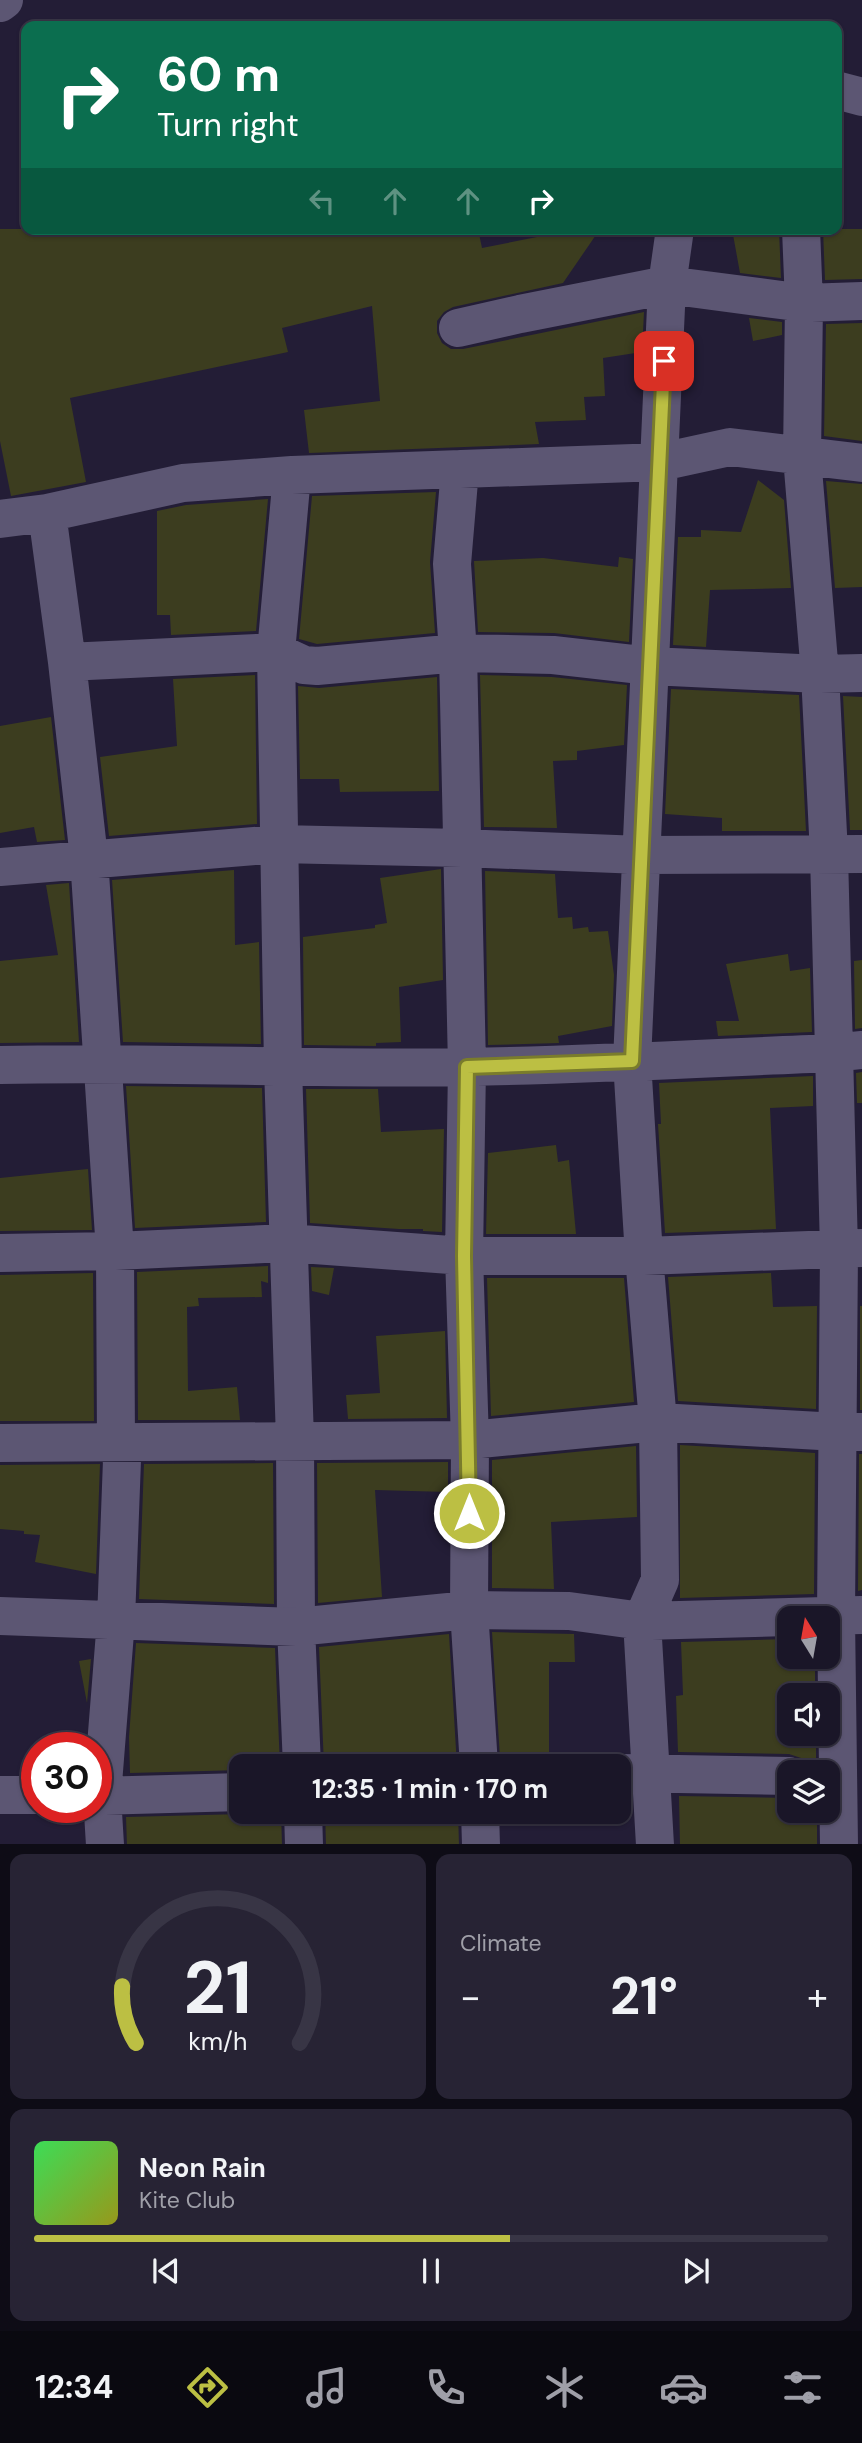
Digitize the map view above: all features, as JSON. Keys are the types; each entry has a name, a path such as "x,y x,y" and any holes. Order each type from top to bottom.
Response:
{"street":[{"path":"842,92 862,97"},
{"path":"655,1844 635,1773 642,1621 660,1580 657,1422 632,1061 667,285 675,235"},
{"path":"801,235 804,303 802,457 820,674 846,854 850,1249 849,1615 839,1844"},
{"path":"458,328 667,285 804,303 862,301"},
{"path":"0,519 47,513 183,483 292,475 661,461 730,447 862,463"},
{"path":"460,469 452,564 458,653 467,1067 464,1256 470,1440 469,1610 478,1754"},
{"path":"292,475 276,652 287,1243 295,1440 296,1627 301,1754"},
{"path":"47,513 68,662 89,858 115,1251 116,1443 122,1460 116,1620 105,1732"},
{"path":"68,662 276,652 304,665 317,666 458,653 553,655 650,666 820,674 862,673"},
{"path":"0,867 278,844 640,855 846,854"},
{"path":"0,1065 103,1062 283,1067 467,1067 847,1051"},
{"path":"0,1253 287,1243 464,1256 644,1256 850,1249"},
{"path":"0,1443 470,1440 657,1422 850,1432"},
{"path":"0,1616 296,1627 469,1610 569,1611 642,1621 849,1615"},
{"path":"635,1773 777,1776"},
{"path":"112,1796 229,1792"},
{"path":"0,1795 21,1795"},
{"path":"102,1823 105,1844"},
{"path":"303,1824 304,1844"},
{"path":"480,1824 481,1844"}],"building":[{"path":"0,229 21,229 21,235 479,235 482,248 547,235 596,235 563,283 453,307 444,312 437,321 437,333 442,343 451,349 463,349 644,312 642,352 603,358 605,396 584,397 586,420 535,422 539,444 309,453 304,410 380,401 372,306 282,328 288,352 70,398 86,482 11,496 0,441"},
{"path":"842,229 862,229 862,279 825,280 823,235 842,235"},
{"path":"733,235 779,235 781,278 740,273"},
{"path":"749,318 782,322 782,335 753,341"},
{"path":"862,323 862,441 824,436 826,324"},
{"path":"758,480 784,500 791,588 710,590 706,647 673,645 678,537 701,537 701,530 741,532"},
{"path":"826,481 862,484 862,587 835,588"},
{"path":"436,492 430,562 435,633 317,644 299,639 312,496"},
{"path":"268,499 256,631 171,635 170,615 157,615 157,511 186,505"},
{"path":"619,557 633,559 629,642 554,633 478,632 474,561 543,558 618,567"},
{"path":"255,675 257,824 109,836 100,757 177,746 173,679"},
{"path":"480,675 552,677 627,685 624,745 577,751 577,760 553,761 557,828 484,827"},
{"path":"437,677 439,791 340,792 339,779 300,779 298,686 319,688"},
{"path":"671,689 799,695 806,831 722,831 722,818 665,814"},
{"path":"843,696 862,697 862,830 850,830"},
{"path":"51,717 65,840 37,842 34,827 0,833 0,726"},
{"path":"441,869 443,980 399,987 401,1042 376,1043 376,1046 304,1045 303,937 375,928 375,925 387,923 380,878"},
{"path":"234,870 235,945 259,942 261,1044 123,1042 112,880"},
{"path":"485,871 555,874 558,918 572,917 573,929 588,927 589,932 608,931 614,975 612,1026 558,1036 559,1043 488,1045"},
{"path":"69,883 79,1042 0,1043 0,961 58,955 46,885"},
{"path":"788,954 790,971 810,968 812,1032 718,1036 716,1021 739,1021 726,964"},
{"path":"862,960 862,1028 855,1029 854,961"},
{"path":"862,1072 862,1103 857,1103 856,1073"},
{"path":"813,1076 813,1106 770,1108 776,1229 665,1233 658,1124 661,1124 659,1083"},
{"path":"126,1086 262,1088 266,1222 135,1228"},
{"path":"306,1089 378,1089 381,1132 444,1129 442,1232 310,1223"},
{"path":"556,1145 558,1162 569,1160 576,1234 486,1234 488,1153"},
{"path":"88,1169 92,1230 0,1231 0,1178"},
{"path":"268,1266 268,1283 261,1281 262,1297 198,1298 199,1306 187,1307 188,1391 237,1387 240,1420 138,1420 137,1272"},
{"path":"311,1267 334,1268 329,1295 312,1291"},
{"path":"93,1273 94,1421 0,1421 0,1275"},
{"path":"771,1273 773,1307 817,1306 816,1409 678,1401 668,1277"},
{"path":"487,1278 624,1278 634,1402 491,1416"},
{"path":"862,1306 862,1410 860,1410"},
{"path":"445,1331 447,1418 348,1419 346,1395 380,1393 376,1336"},
{"path":"680,1445 815,1453 814,1594 680,1598"},
{"path":"636,1446 637,1517 551,1522 554,1589 492,1588 492,1460"},
{"path":"859,1454 862,1454 862,1590 858,1591"},
{"path":"448,1462 448,1492 375,1490 382,1597 318,1603 317,1463"},
{"path":"273,1463 274,1604 139,1599 144,1464"},
{"path":"100,1464 96,1574 35,1562 40,1535 0,1529 0,1465"},
{"path":"492,1632 574,1634 575,1662 549,1662 549,1754 500,1754"},
{"path":"449,1634 456,1754 323,1754 319,1647"},
{"path":"777,1639 777,1670 815,1670 815,1683 777,1683 777,1746 816,1746 816,1760 803,1760 789,1754 678,1752 676,1696 683,1695 681,1642"},
{"path":"136,1643 275,1648 279,1754 229,1754 229,1770 130,1773 129,1737"},
{"path":"91,1659 87,1703 79,1661"},
{"path":"679,1796 777,1798 777,1823 817,1823 817,1844 680,1844"},
{"path":"229,1814 229,1824 281,1824 282,1844 127,1844 126,1817"},
{"path":"325,1824 458,1824 459,1844 326,1844"}],"route":[{"path":"469,1513 470,1440 464,1256 467,1067 632,1061 664,361"}]}
